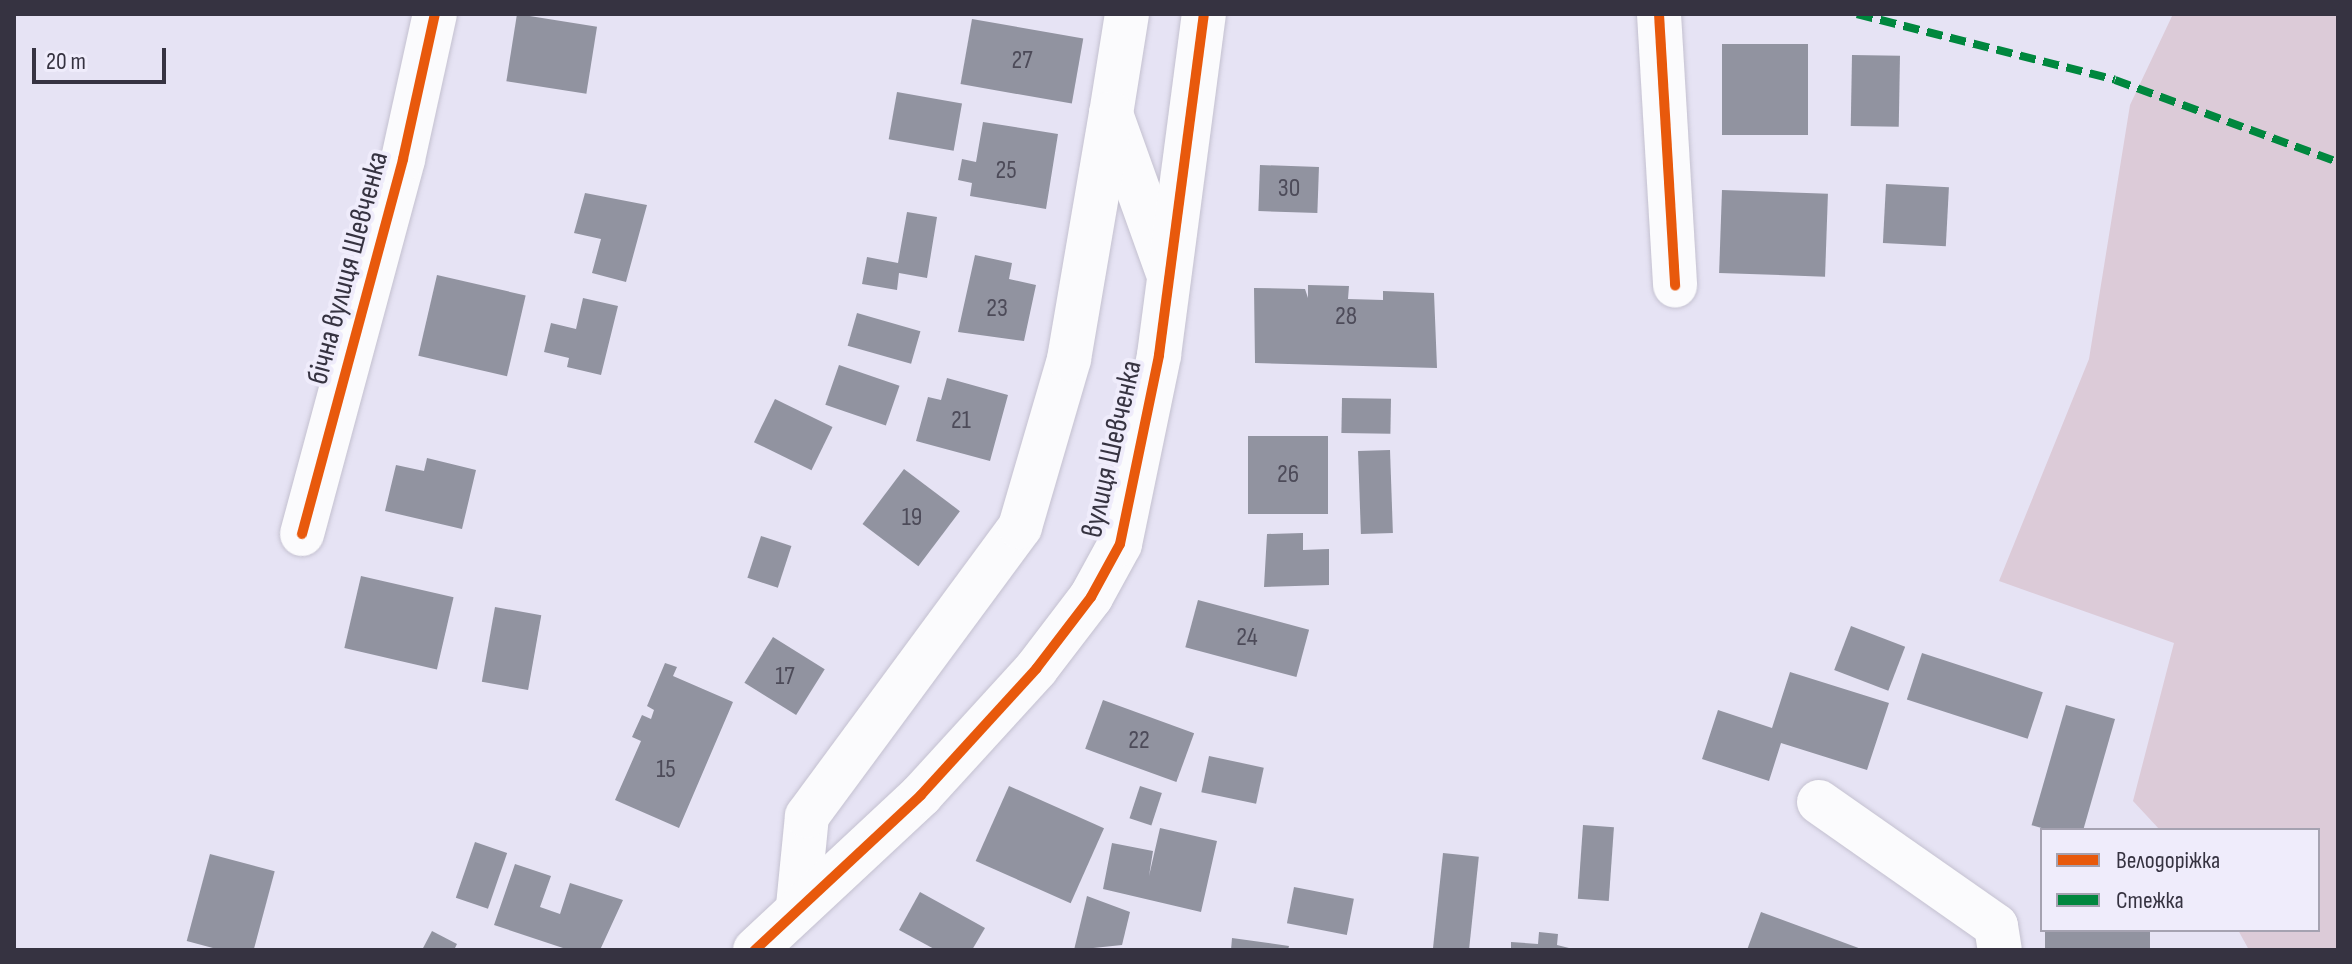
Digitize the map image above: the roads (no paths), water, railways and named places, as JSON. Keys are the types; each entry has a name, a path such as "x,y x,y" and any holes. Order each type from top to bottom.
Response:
{"street":[{"name":"бічна вулиця Шевченка","path":"302,534 403,159 435,14"},
{"path":"798,906 807,816 1020,527 1069,359 1127,14"},
{"name":"вулиця Шевченка","path":"755,950 798,906 921,795 1091,597 1120,544 1169,276 1204,14"},
{"path":"1659,14 1675,286"},
{"path":"1111,114 1169,276"},
{"path":"1819,802 1996,926 2000,950"}]}
